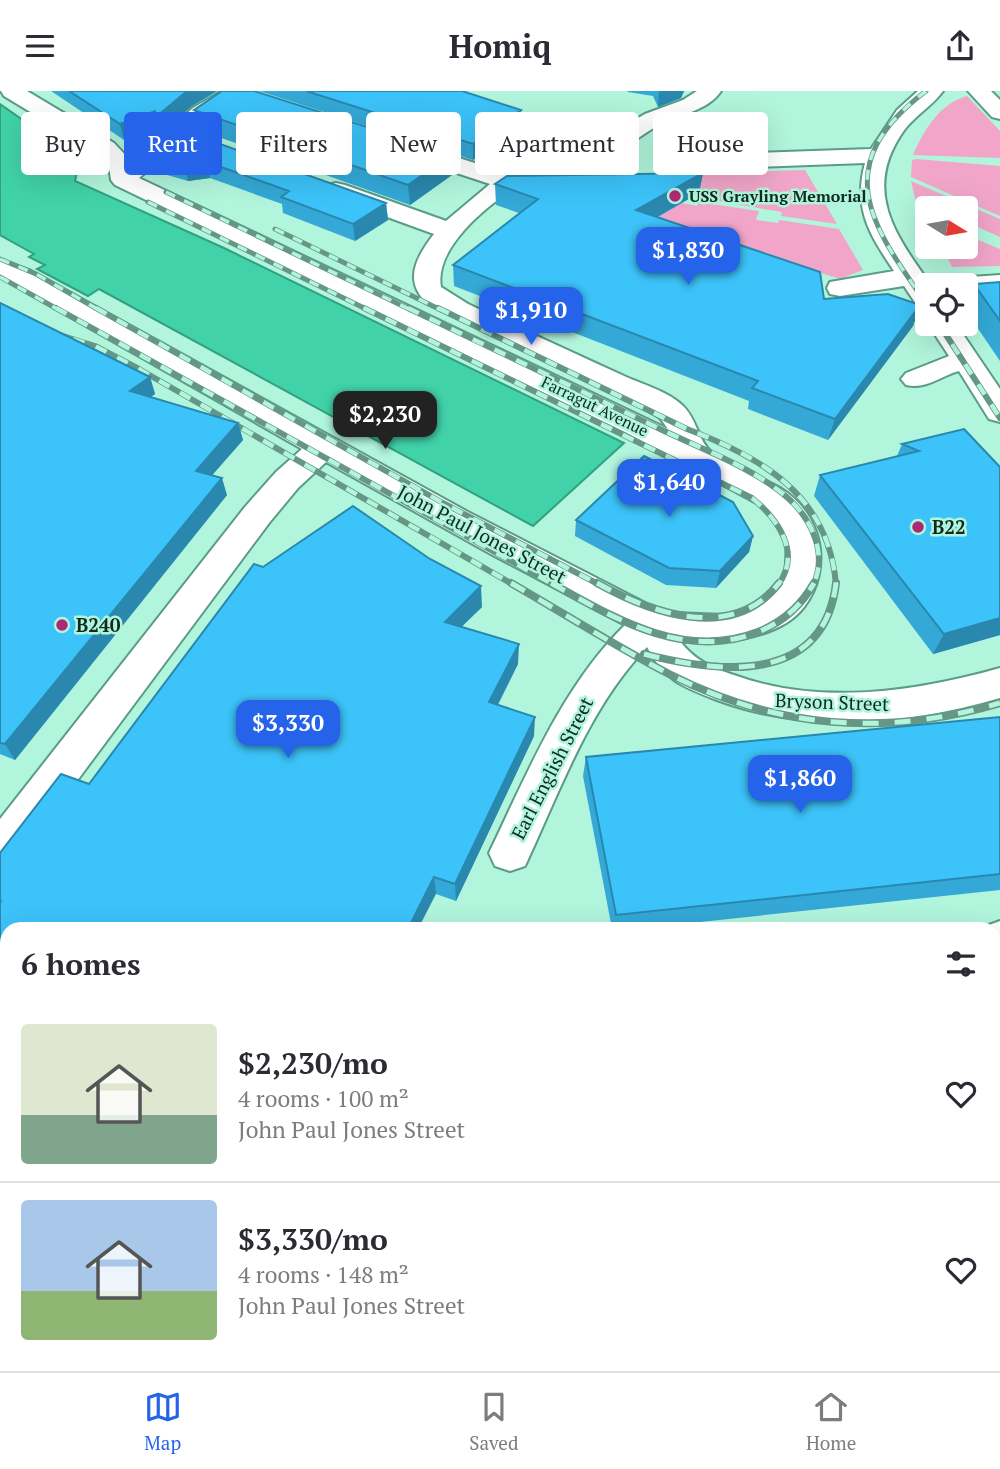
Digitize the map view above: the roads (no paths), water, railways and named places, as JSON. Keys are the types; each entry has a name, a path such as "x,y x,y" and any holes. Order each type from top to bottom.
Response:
{"street":[{"path":"12,91 106,148 121,163 123,180"},
{"path":"698,458 671,411 458,310 436,298 427,286 429,266 450,230 509,182 548,163 607,146 654,119 696,103 710,91"},
{"path":"915,279 876,217 872,196 878,156 904,115 932,91"},
{"path":"979,91 1000,112"},
{"path":"203,112 236,92 260,101"},
{"path":"768,158 878,156"},
{"path":"461,167 509,182"},
{"path":"123,180 129,175"},
{"name":"Farragut Avenue","path":"123,180 638,426 771,497 794,521 800,532 805,564 800,582 790,598"},
{"path":"320,184 450,230"},
{"name":"John Paul Jones Street","path":"0,267 526,559 651,621 697,630 736,629 766,618 790,598"},
{"path":"840,288 880,280 915,287"},
{"path":"978,284 1000,283"},
{"path":"951,336 1000,412"},
{"path":"916,379 941,367 967,360"},
{"path":"0,851 257,515 287,480 323,447"},
{"name":"Bryson Street","path":"651,621 666,649 684,669 718,685 772,701 826,706 898,705 956,696 1000,683"},
{"name":"Earl English Street","path":"510,853 582,704 620,652 651,621"}],"railway":[{"path":"915,288 876,222 868,196 868,171 877,145 895,118 926,91"},
{"path":"166,192 411,310"},
{"path":"148,202 368,310"},
{"path":"275,229 441,310"},
{"path":"0,259 36,274 99,310"},
{"path":"0,277 59,310"},
{"path":"56,308 554,585"},
{"path":"96,308 443,503 600,585"},
{"path":"364,308 752,498 762,506 784,537 788,561 778,585"},
{"path":"408,308 759,477 789,499 811,528 819,562 813,584"},
{"path":"438,308 687,429 715,440 766,468 787,484 806,504 820,527 831,554 836,584"},
{"path":"50,332 95,346 139,369 514,585"},
{"path":"947,336 1000,418"},
{"path":"511,583 669,674 750,707 832,722 873,723 915,721 1000,703"},
{"path":"551,583 625,622 677,638 703,641 730,640 767,628 790,612 813,584"},
{"path":"597,583 642,604 691,617 739,613 760,601 779,583"},
{"path":"644,654 673,661 734,667 763,664 789,656 811,640 827,616 836,584"}],"place":[{"name":"USS Grayling Memorial","path":"675,196"},
{"name":"B22","path":"918,527"},
{"name":"B240","path":"62,625"}]}
